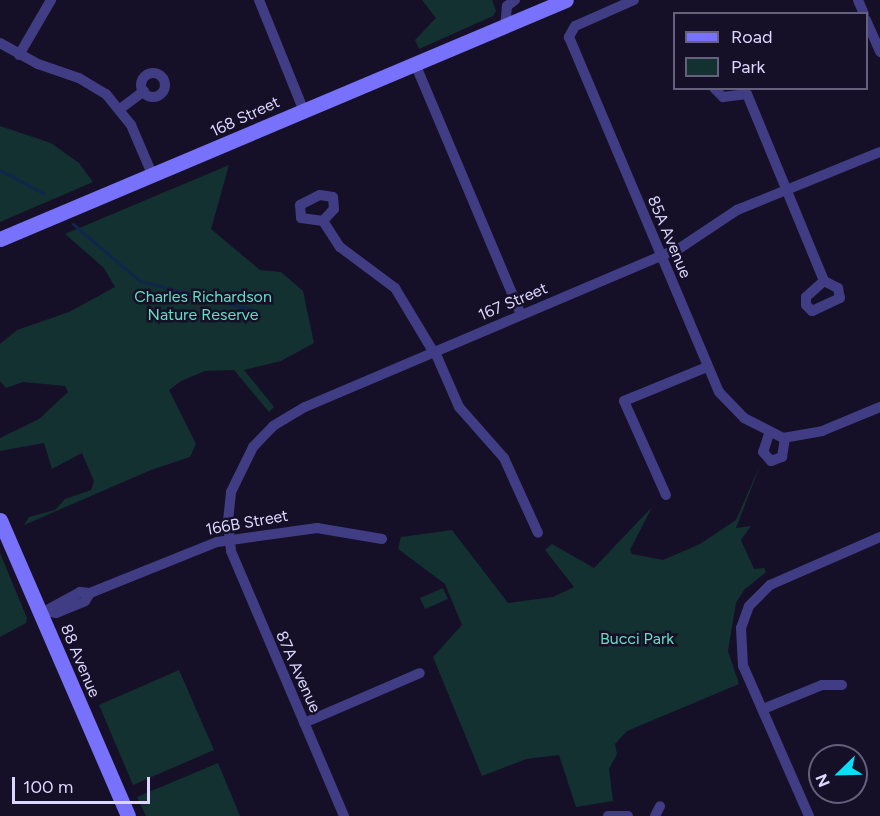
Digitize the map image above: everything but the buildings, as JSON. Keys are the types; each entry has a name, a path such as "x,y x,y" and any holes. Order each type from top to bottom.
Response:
{"main road":[{"name":"168 Street","path":"0,239 153,176 303,109 416,66 566,0"},
{"name":"88 Avenue","path":"0,520 47,610 128,816"}],"street":[{"path":"19,55 51,0"},
{"path":"259,0 303,109"},
{"path":"505,28 507,6 514,0"},
{"name":"85A Avenue","path":"634,0 569,31 707,367 730,407 769,434 784,439"},
{"path":"868,22 880,52"},
{"path":"0,43 19,55 90,83 120,109 153,176"},
{"path":"416,66 521,315"},
{"path":"716,90 723,97 748,91 824,281"},
{"path":"120,109 144,91"},
{"name":"167 Street","path":"230,540 228,508 235,478 248,452 269,429 305,407 661,256 687,244 734,211 880,152"},
{"path":"323,221 340,247 395,288 434,353 461,410 504,458 538,533"},
{"path":"666,495 624,401 707,367"},
{"path":"769,434 763,452 771,461 782,457 784,439 818,432 880,407"},
{"name":"166B Street","path":"47,610 80,592 90,593 187,552 230,540 316,528 382,539"},
{"path":"809,816 741,657 740,632 749,606 770,585 880,537"},
{"name":"87A Avenue","path":"230,540 237,568 344,816"},
{"path":"304,723 420,672"},
{"path":"763,709 822,685 842,685"},
{"path":"608,816 628,816"}],"green space":[{"path":"422,0 492,0 496,11 493,16 419,49 415,40 436,18"},
{"path":"0,126 51,143 79,163 93,182 0,222"},
{"name":"Charles Richardson Nature Reserve","path":"229,165 211,229 260,270 281,272 303,291 314,343 281,361 244,370 274,407 269,412 234,370 205,371 181,381 169,390 196,444 190,457 151,470 24,525 29,517 55,510 65,499 91,490 94,481 82,453 52,469 44,443 0,451 0,438 39,419 68,392 65,386 23,382 6,388 0,381 0,344 17,330 69,312 115,287 104,268 65,234"},
{"name":"Bucci Park","path":"761,463 736,528 751,526 741,540 754,569 764,568 766,572 744,590 736,603 728,651 739,684 627,731 615,744 617,754 609,769 613,801 576,807 559,755 526,759 482,776 433,657 462,625 445,584 398,549 401,537 452,530 508,603 553,597 574,587 545,550 552,544 594,568 652,507 630,550 632,554 663,560 700,544 736,520"},
{"path":"0,553 27,618 26,623 0,637"},
{"path":"443,588 448,599 425,609 420,598"},
{"path":"179,670 214,750 133,785 99,705"},
{"path":"218,763 240,816 146,816 137,797"}],"waterway":[{"path":"0,170 43,193"},
{"path":"73,224 140,281 255,310"}]}
